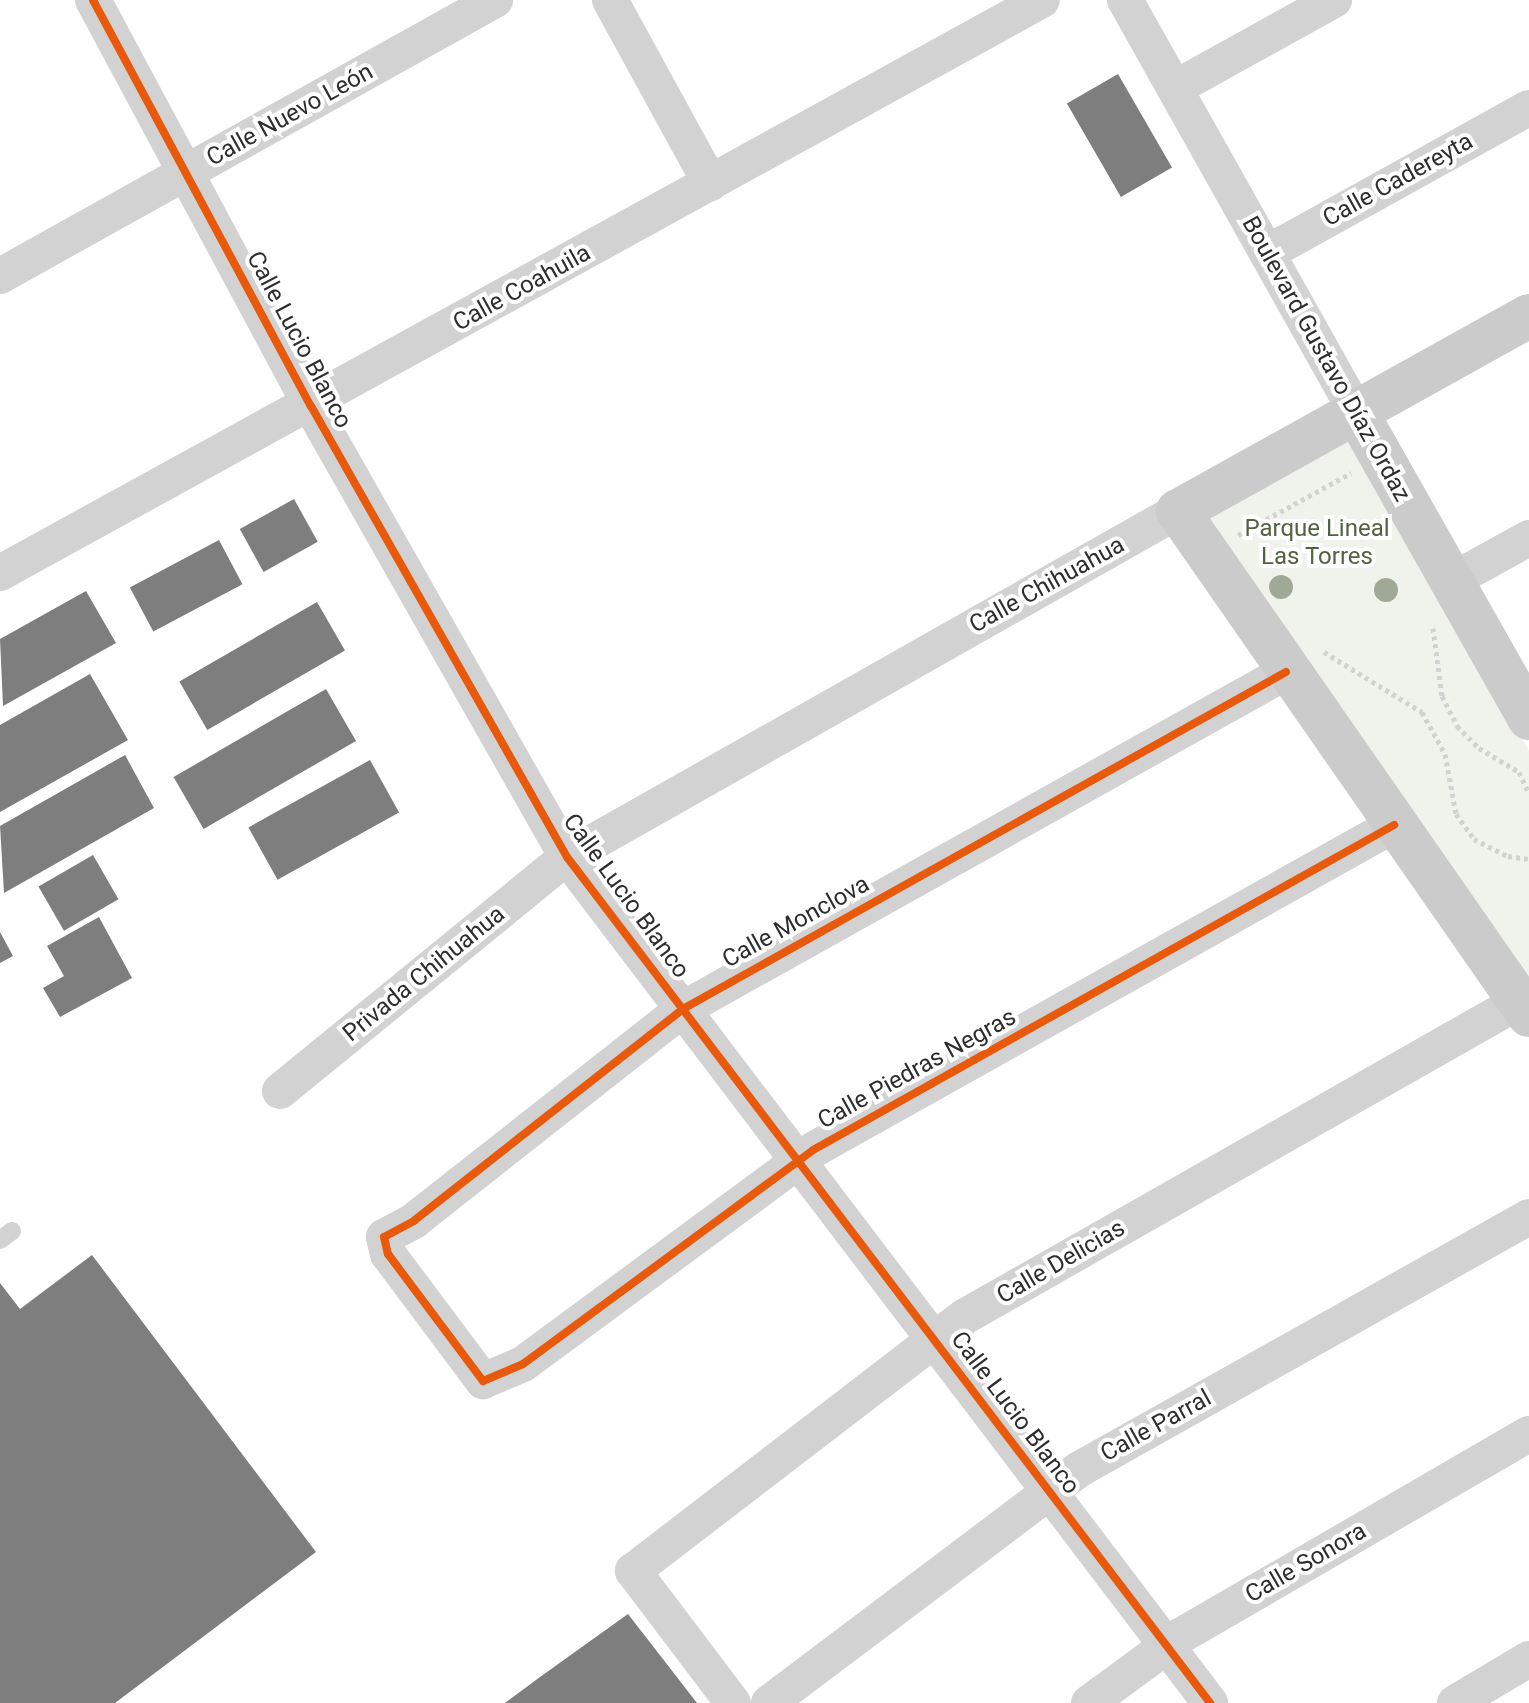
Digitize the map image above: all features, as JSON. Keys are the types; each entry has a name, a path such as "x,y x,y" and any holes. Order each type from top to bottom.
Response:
{"street":[{"name":"Calle Lucio Blanco","path":"93,0 311,406 567,857 1210,1703"},
{"name":"Calle Nuevo León","path":"0,276 495,0"},
{"path":"610,0 710,183"},
{"name":"Calle Coahuila","path":"0,573 311,406 1042,0"},
{"name":"Boulevard Gustavo Díaz Ordaz","path":"1125,0 1529,718"},
{"path":"1175,88 1334,0"},
{"name":"Calle Cadereyta","path":"1267,253 1529,108"},
{"name":"Calle Chihuahua","path":"567,857 1355,410 1529,316"},
{"path":"1178,511 1300,659 1394,825 1524,1008"},
{"path":"1451,581 1529,538"},
{"name":"Calle Monclova","path":"483,1381 388,1254 384,1237 414,1221 683,1009 1300,659"},
{"name":"Calle Piedras Negras","path":"483,1381 541,1356 798,1161 1394,825"},
{"name":"Privada Chihuahua","path":"280,1091 567,857"},
{"name":"Calle Delicias","path":"733,1703 633,1571 964,1317 1524,1008"},
{"name":"Calle Parral","path":"769,1703 1078,1470 1529,1217"},
{"name":"Calle Sonora","path":"1089,1703 1166,1645 1529,1434"},
{"path":"1455,1703 1529,1659"}],"path":[{"path":"1245,547 1237,535 1355,471"},
{"path":"1433,621 1442,696 1457,726 1479,748 1519,772 1529,793"},
{"path":"1300,659 1422,712 1445,754 1456,814 1474,839 1508,856 1529,859"}],"green space":[{"name":"Parque Lineal Las Torres","path":"1350,426 1529,751 1529,991 1196,515"}],"building":[{"path":"1118,74 1172,168 1121,197 1067,104"},
{"path":"294,499 318,542 264,572 240,529"},
{"path":"219,540 242,584 153,632 130,587"},
{"path":"86,591 116,643 3,706 0,639"},
{"path":"317,602 345,650 207,730 179,682"},
{"path":"90,674 128,740 0,812 0,725"},
{"path":"326,689 356,741 204,829 174,777"},
{"path":"125,755 154,808 4,893 0,826"},
{"path":"370,760 399,812 278,880 248,827"},
{"path":"93,855 118,899 64,931 38,887"},
{"path":"99,917 132,978 60,1017 43,988 64,976 47,946"},
{"path":"0,932 13,956 0,963"},
{"path":"92,1255 316,1552 115,1703 0,1703 0,1283 20,1309"},
{"path":"628,1614 697,1703 505,1703 540,1677"}],"cycle path":[{"path":"93,0 311,406 567,857 1210,1703"},
{"path":"1286,672 683,1009 414,1221 384,1237 388,1254 483,1381 523,1364 813,1150 1394,825"}]}
